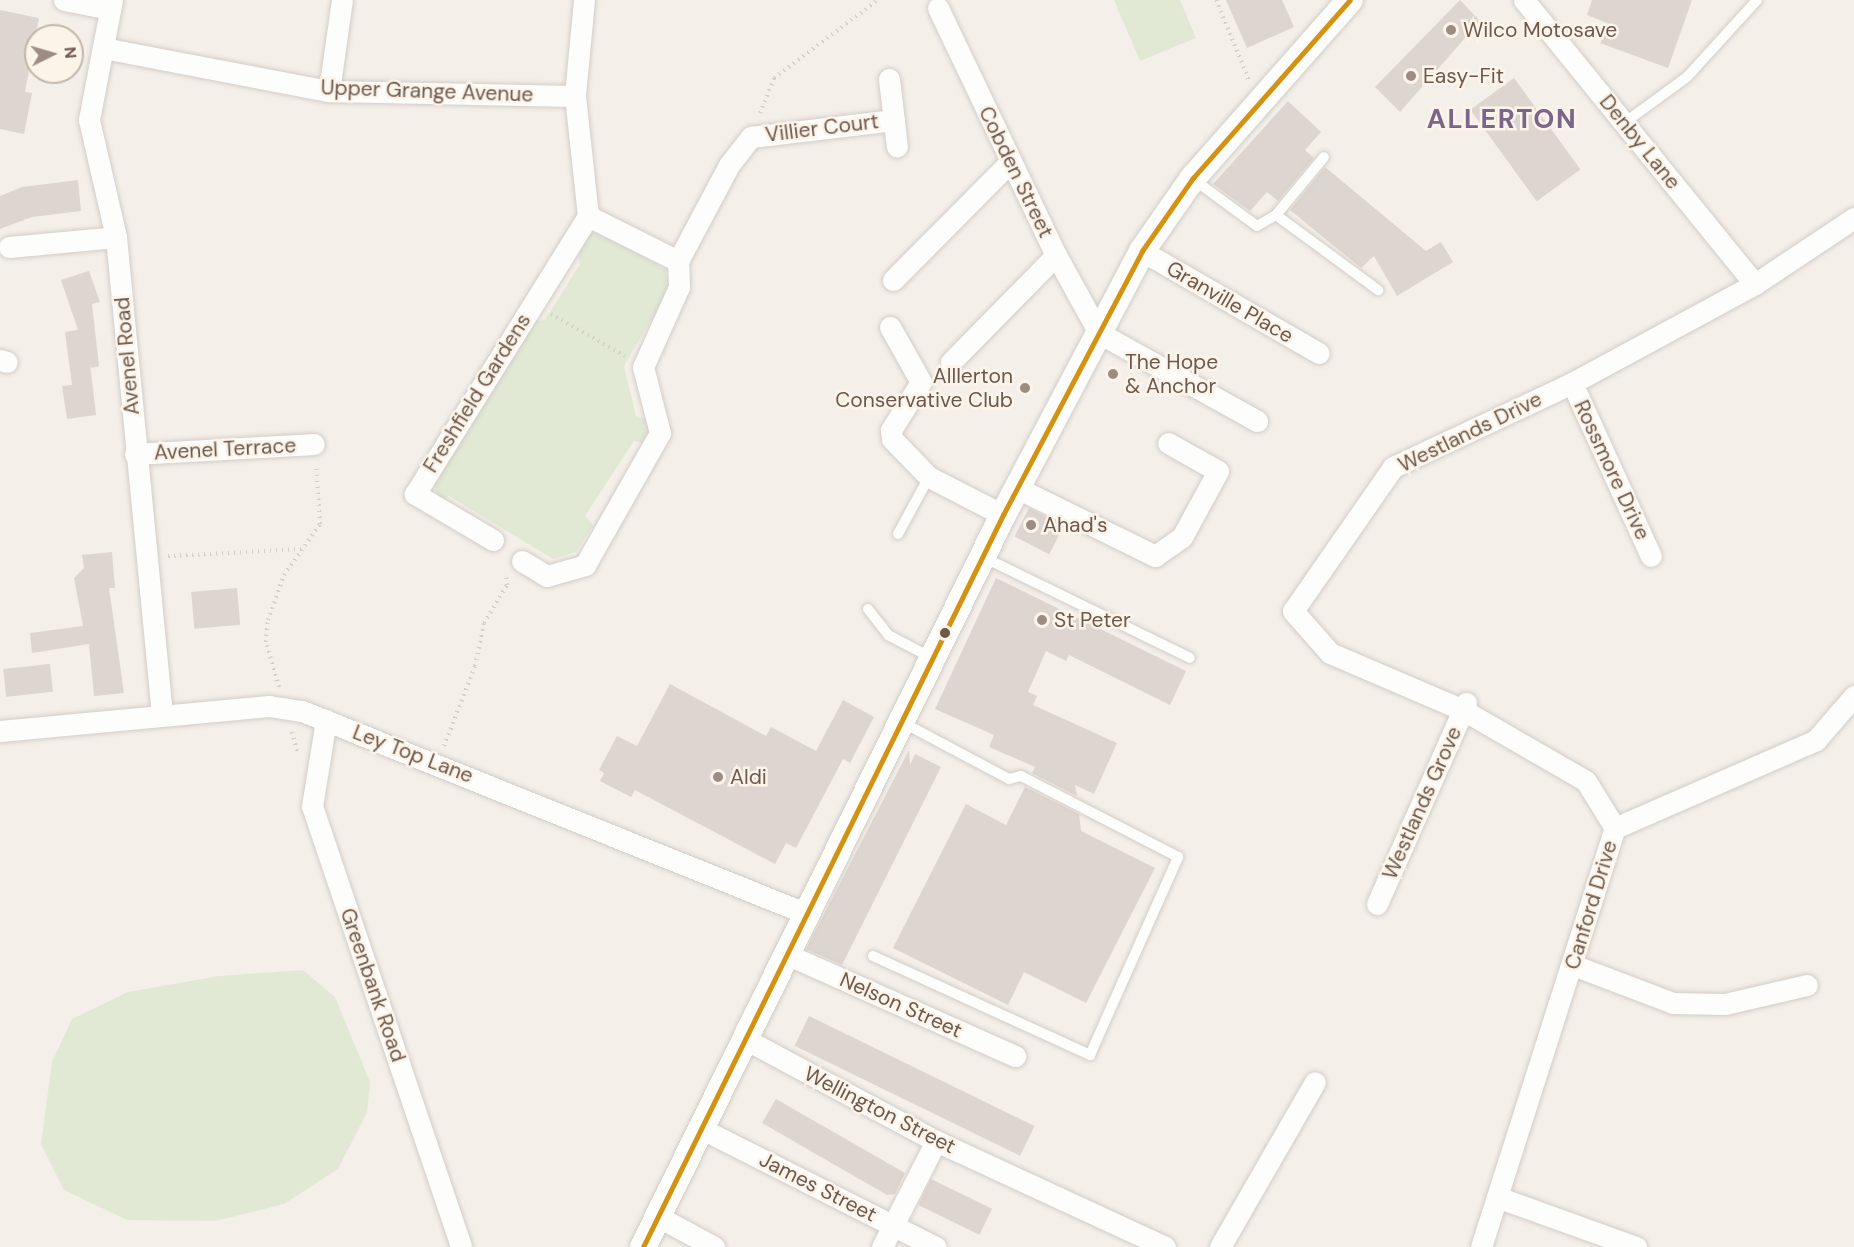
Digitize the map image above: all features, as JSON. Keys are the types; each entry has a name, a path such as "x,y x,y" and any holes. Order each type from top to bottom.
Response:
{"street":[{"path":"64,0 111,4"},
{"path":"329,91 342,0"},
{"path":"513,562 547,576 585,565 660,434 644,367 679,287 678,261 588,216 575,96 584,0"},
{"path":"643,1247 743,1038 1003,515 1142,251 1193,178 1350,0"},
{"name":"Denby Lane","path":"1524,0 1755,284"},
{"name":"Avenel Road","path":"111,4 89,120 116,237 135,454 162,715"},
{"name":"Cobden Street","path":"938,8 1056,255 1099,333"},
{"name":"Upper Grange Avenue","path":"102,48 329,91 575,96"},
{"name":"Villier Court","path":"889,79 897,147"},
{"name":"Villier Court","path":"678,261 729,165 751,136 894,120"},
{"path":"892,280 1010,162"},
{"name":"Freshfield Gardens","path":"493,540 415,494 588,216"},
{"name":"Westlands Drive","path":"1615,828 1586,781 1465,706 1330,653 1293,611 1393,467 1572,383 1755,284 1854,218"},
{"path":"9,247 116,237"},
{"name":"Granville Place","path":"1142,251 1318,353"},
{"path":"951,362 1056,255"},
{"path":"890,327 921,382 891,430 892,439 929,477 1003,515"},
{"path":"1099,333 1257,421"},
{"name":"Rossmore Drive","path":"1572,383 1651,556"},
{"path":"1017,488 1155,556 1182,537 1218,471 1168,443"},
{"name":"Avenel Terrace","path":"135,454 314,444"},
{"name":"Canford Drive","path":"1481,1247 1615,828 1816,740 1854,696"},
{"name":"Westlands Grove","path":"1377,904 1465,706"},
{"name":"Ley Top Lane","path":"0,731 162,715 285,708 326,720 438,763 805,913"},
{"name":"Greenbank Road","path":"326,720 312,806 461,1247"},
{"name":"Nelson Street","path":"786,954 1015,1056"},
{"path":"1573,965 1673,1003 1725,1004 1807,985"},
{"name":"Wellington Street","path":"743,1038 936,1141 1165,1247"},
{"path":"1220,1247 1315,1082"},
{"name":"James Street","path":"700,1128 936,1247"},
{"path":"882,1247 936,1141"},
{"path":"1497,1197 1636,1247"},
{"path":"657,1216 714,1247"}],"lane":[{"path":"1624,123 1687,77 1757,0"},
{"path":"1193,178 1257,226 1276,215 1324,157"},
{"path":"1276,215 1378,290"},
{"path":"898,534 929,477"},
{"path":"983,557 1190,658"},
{"path":"868,609 888,635 932,658"},
{"path":"873,956 1090,1055 1178,857 1021,776 1009,779 902,722"}],"path":[{"path":"751,136 774,78 878,0"},
{"path":"1216,0 1259,103"},
{"path":"532,303 644,367"},
{"path":"285,708 266,642 268,620 284,575 320,524 314,444"},
{"path":"146,558 303,549"},
{"path":"438,763 475,666 484,623 507,585 513,562"}],"green space":[{"path":"1114,0 1180,0 1196,38 1140,61"},
{"path":"590,233 603,233 665,269 670,287 624,366 636,416 647,420 650,428 643,443 634,441 585,516 593,525 576,552 553,559 449,496 439,502 433,480 528,322 545,320 580,264 577,243"},
{"path":"303,970 335,997 370,1082 367,1112 338,1169 284,1204 215,1221 127,1220 64,1190 41,1144 52,1062 72,1019 128,992 219,976"}],"building":[{"path":"1226,0 1282,0 1294,27 1247,48"},
{"path":"1460,0 1480,21 1400,112 1375,87"},
{"path":"1592,0 1692,0 1668,68 1600,43 1607,23 1587,15"},
{"path":"0,10 39,18 38,24 24,24 24,84 27,84 25,92 32,93 24,134 0,129"},
{"path":"1514,78 1580,169 1537,201 1470,110"},
{"path":"1288,101 1321,132 1305,150 1314,158 1278,201 1267,192 1250,211 1213,184"},
{"path":"1325,167 1426,251 1441,242 1453,262 1397,296 1374,256 1361,268 1290,210"},
{"path":"78,180 81,211 32,217 0,229 0,196 22,187"},
{"path":"89,271 100,302 92,304 99,366 91,368 90,364 96,415 67,419 62,386 72,385 65,332 78,330 61,280"},
{"path":"1029,508 1064,526 1049,554 1014,537"},
{"path":"112,552 115,588 109,588 124,693 94,696 89,644 32,653 30,633 83,626 74,578 84,568 82,555"},
{"path":"996,578 1186,671 1170,705 1069,655 1066,661 1046,651 1028,692 1037,696 1033,705 1117,743 1094,794 1075,785 1077,796 1032,773 1035,767 989,747 994,735 935,709"},
{"path":"237,588 240,625 194,629 191,592"},
{"path":"50,664 53,692 6,697 3,669"},
{"name":"Aldi","path":"670,684 766,736 771,727 816,751 843,700 874,717 850,763 843,759 796,848 786,843 775,864 635,790 631,797 600,781 604,773 599,770 617,736 637,746"},
{"path":"909,750 910,765 915,754 941,767 842,965 806,949"},
{"path":"1025,787 1079,814 1081,831 1155,868 1086,1003 1024,972 1008,1005 893,948 966,804 1006,825"},
{"path":"809,1016 1035,1126 1020,1156 795,1046"},
{"path":"776,1099 905,1173 895,1194 887,1195 762,1123"},
{"path":"931,1179 992,1209 979,1235 918,1205"}],"transit line":[{"path":"643,1247 1003,515 1142,251 1193,178 1350,0"}],"place":[{"name":"Wilco Motosave","path":"1451,30"},
{"name":"Easy-Fit","path":"1411,76"},
{"name":"The Hope & Anchor","path":"1113,374"},
{"name":"Alllerton Conservative Club","path":"1025,388"},
{"name":"Ahad's","path":"1031,525"},
{"name":"St Peter","path":"1042,620"},
{"name":"Aldi","path":"718,777"}],"district":[{"name":"ALLERTON","path":"1502,119"}]}
